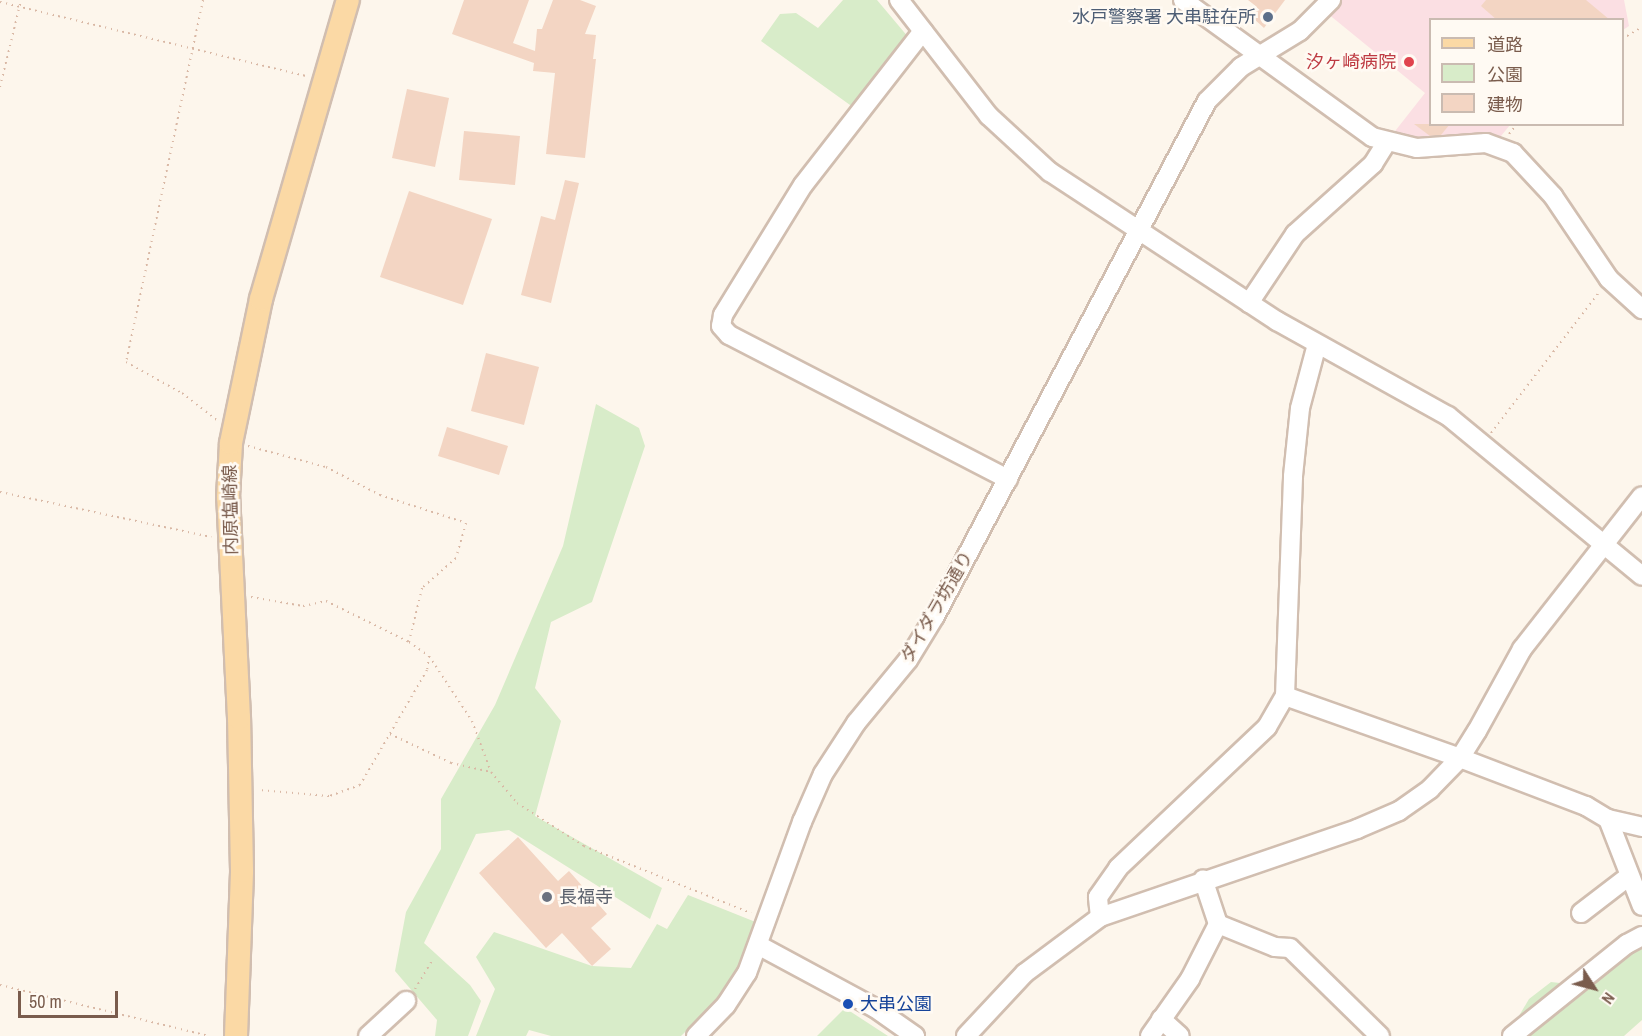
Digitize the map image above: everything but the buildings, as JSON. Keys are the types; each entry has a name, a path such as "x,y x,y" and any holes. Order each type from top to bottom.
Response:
{"main road":[{"name":"内原塩崎線","path":"236,1036 241,789 231,540 232,436 248,351 321,80 348,0"}],"street":[{"path":"1183,0 1353,126 1386,143 1417,148 1486,143 1513,153 1553,196 1609,279 1642,309"},
{"name":"ダイダラ坊通り","path":"696,1036 737,989 758,945 802,822 824,774 856,723 920,643 1207,101 1241,67 1300,31 1331,0"},
{"path":"902,1 984,110 1019,145 1079,193 1249,303 1317,344 1426,402 1484,443 1642,576"},
{"path":"923,31 803,185 723,315 720,326 729,335 1008,479"},
{"path":"1249,303 1295,234 1373,164 1386,143"},
{"path":"1100,917 1098,897 1118,868 1267,727 1286,696 1293,476 1300,408 1317,344"},
{"path":"966,1036 1025,973 1100,917 1203,879 1357,829 1399,811 1430,789 1460,758 1522,649 1642,496"},
{"path":"1286,696 1586,806 1608,819 1642,827"},
{"path":"1608,819 1642,906"},
{"path":"1581,913 1629,876"},
{"path":"1150,1036 1190,979 1218,924 1203,879"},
{"path":"1218,924 1275,947 1290,948 1380,1036"},
{"path":"1512,1036 1627,944 1642,936"},
{"path":"758,945 875,1008 915,1036"},
{"path":"368,1036 406,1001"},
{"path":"1161,1019 1180,1036"}],"path":[{"path":"0,87 21,0"},
{"path":"203,0 126,362 182,393 232,436 326,467 380,495 466,523 456,558 422,588 409,642"},
{"path":"0,2 321,80"},
{"path":"1624,38 1642,27"},
{"path":"1484,443 1609,279"},
{"path":"0,492 231,540"},
{"path":"234,595 303,606 326,601 409,642 429,656 472,721 491,772 517,803 584,846 768,920"},
{"path":"241,789 329,796 346,793 360,785 427,670 429,656"},
{"path":"390,734 451,763 491,772"},
{"path":"406,1001 432,961"},
{"path":"0,985 209,1036"}],"shaded area":[{"name":"汐ヶ崎病院","path":"1340,0 1624,0 1629,26 1624,29 1624,18 1429,18 1429,126 1509,126 1501,136 1462,137 1435,144 1392,135 1425,93 1327,13"}],"green space":[{"path":"843,0 877,0 909,38 857,110 761,41 780,14 796,13 818,28"},
{"path":"596,404 639,428 645,446 592,602 551,622 535,688 561,721 535,816 662,888 650,919 509,830 476,834 424,943 470,985 481,1001 468,1036 435,1036 437,1020 395,971 406,912 441,849 441,799 495,705 563,546"},
{"path":"688,895 758,923 741,964 716,1002 681,1036 551,1036 529,1030 526,1036 476,1036 495,989 476,957 494,932 592,966 631,968 657,924 667,929"},
{"path":"1617,937 1642,944 1642,1020 1624,1036 1507,1036 1529,999 1551,982 1587,986"},
{"path":"845,1008 888,1036 817,1036"}],"place":[{"name":"水戸警察署 大串駐在所","path":"1268,17"},
{"name":"汐ヶ崎病院","path":"1409,62"},
{"name":"長福寺","path":"547,897"},
{"name":"大串公園","path":"848,1004"}]}
